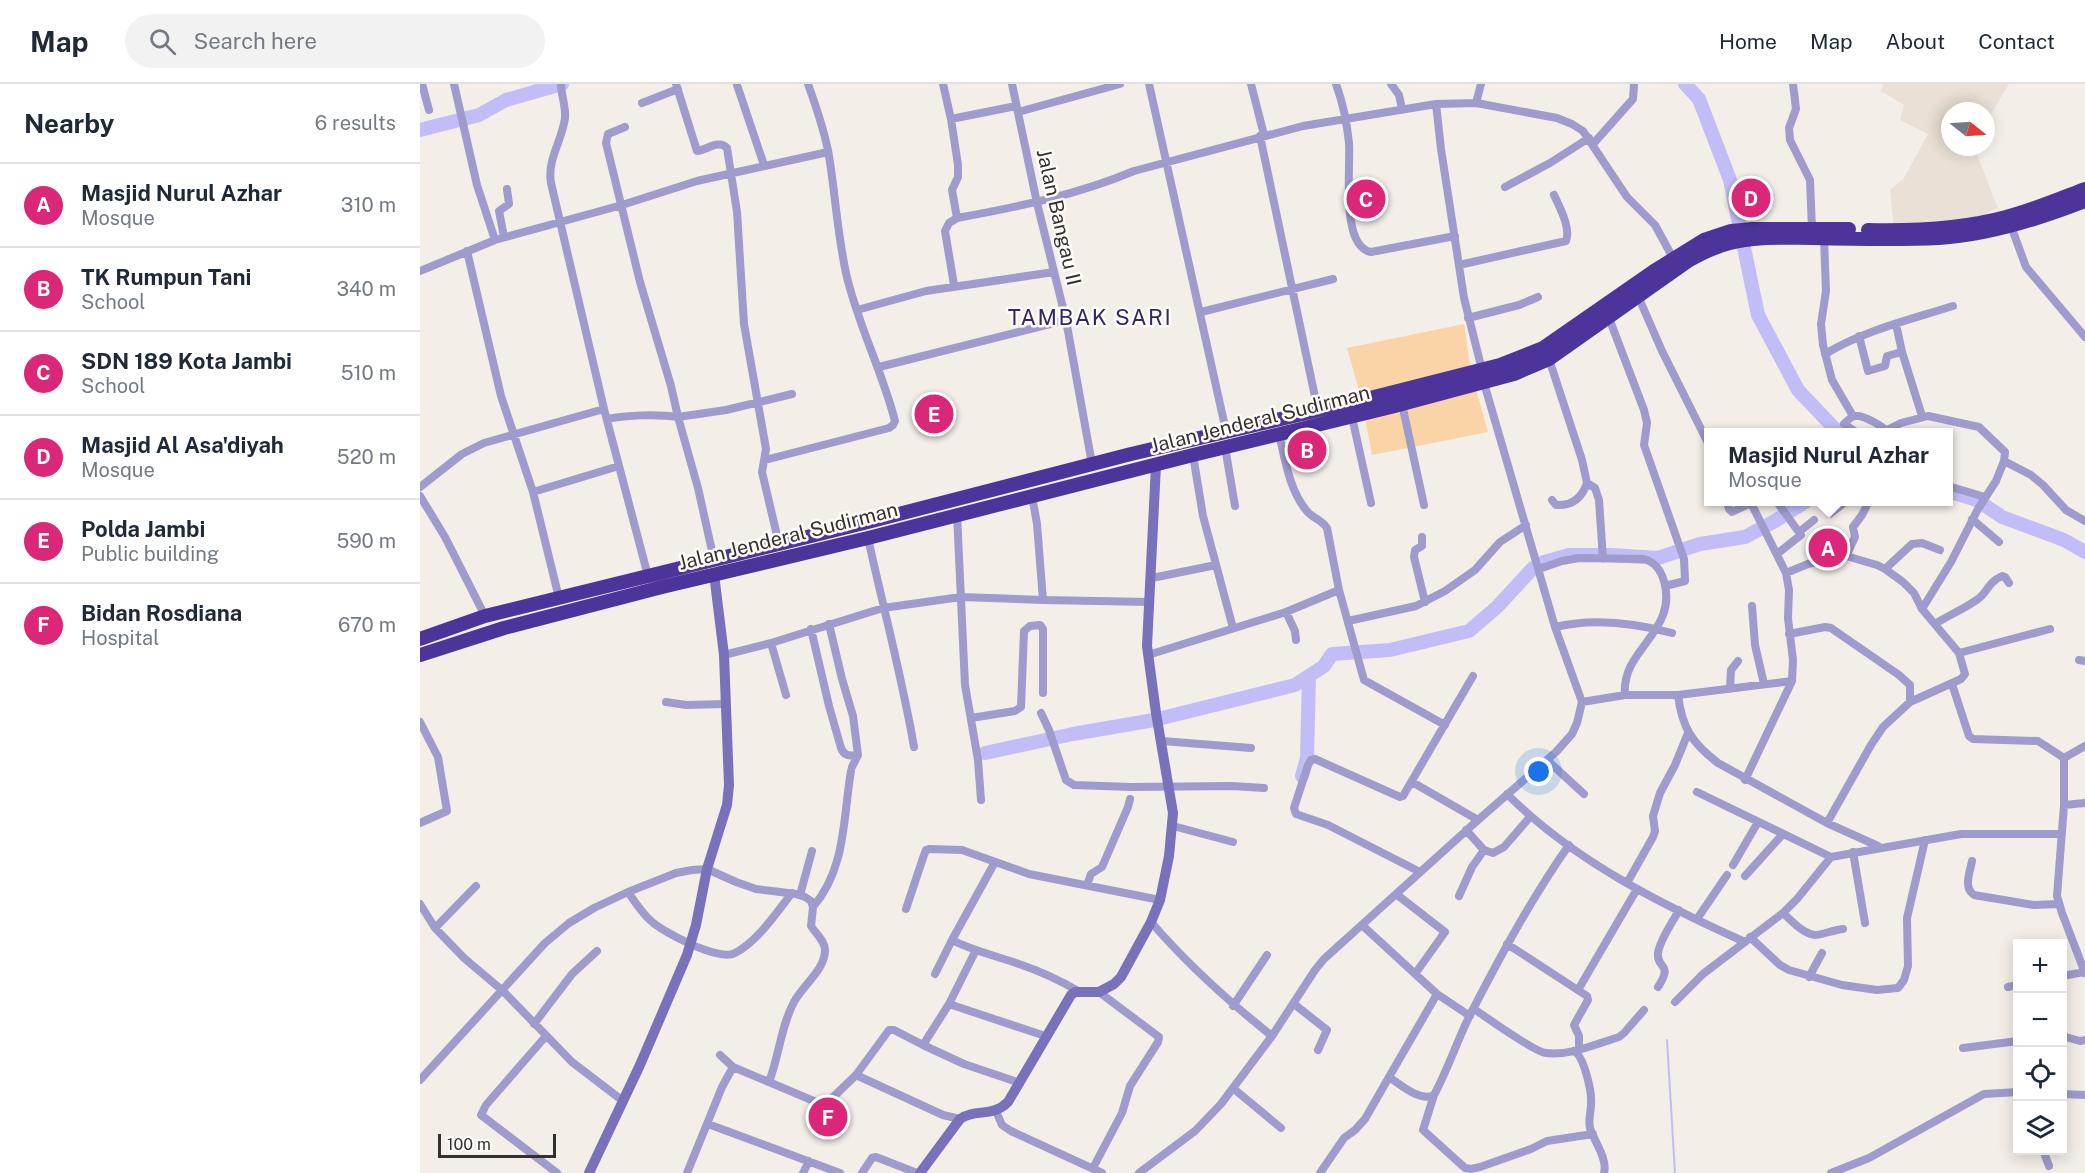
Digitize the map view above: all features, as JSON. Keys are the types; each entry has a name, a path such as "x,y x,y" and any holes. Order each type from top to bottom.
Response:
{"highway":[{"name":"Jalan Jenderal Sudirman","path":"1752,234 1824,238 1942,238 2011,226 2056,206 2085,189"},
{"name":"Jalan Jenderal Sudirman","path":"420,655 714,567 823,541 940,503 1387,393 1514,374 1549,359 1609,318 1638,296 1673,258 1704,240 1812,229 1877,230 1941,227 2006,218 2085,201"},
{"name":"Jalan Jenderal Sudirman","path":"420,639 484,616 648,576 714,567 779,544 868,538 1396,406 1483,377 1516,359 1543,348 1657,275 1731,237"},
{"path":"1387,393 1396,406"},
{"path":"1051,475 1055,490"},
{"path":"940,503 951,516"}],"street":[{"path":"422,84 429,110"},
{"path":"454,84 477,185 495,240"},
{"path":"765,460 892,427 895,421 879,367 856,310 844,262 823,128 808,84"},
{"path":"943,84 951,119 959,175 952,190 957,218"},
{"name":"Jalan Bangau II","path":"1012,84 1037,203 1066,320 1092,464"},
{"path":"951,119 1017,109 1120,84"},
{"path":"1149,84 1226,431"},
{"path":"1251,84 1318,411"},
{"path":"1336,84 1350,151 1348,182 1351,218 1355,237 1361,248 1375,252 1455,236"},
{"path":"1391,84 1399,95 1402,110"},
{"path":"1476,103 1481,84"},
{"path":"1504,187 1591,141 1634,99 1634,84"},
{"path":"1793,84 1796,109 1788,129 1790,140 1810,180 1812,229"},
{"path":"737,85 764,165"},
{"path":"561,86 565,120 550,176 604,409 648,576"},
{"path":"642,103 677,87 697,151 719,143 727,148 737,212 744,324 766,449 762,472 779,544"},
{"path":"954,285 945,231 949,223 957,218 1037,203 1134,171 1303,126 1436,105 1476,103 1557,118 1572,124 1591,141 1616,182 1654,225 1673,258"},
{"path":"1138,1173 1195,1131 1234,1089 1294,1004 1319,964 1466,830 1547,760 1572,734 1577,723 1582,702 1555,627 1468,318 1436,105"},
{"path":"589,1173 666,1006 690,944 707,869 729,795 724,655 714,567 699,488 640,282 605,139 608,134 625,127"},
{"path":"420,271 504,237 622,205 697,181 828,152"},
{"path":"504,237 499,213 500,209 509,204 507,189"},
{"path":"1459,265 1566,241 1568,236 1566,228 1554,195"},
{"path":"2011,226 2026,267 2085,337"},
{"path":"1824,238 1826,291 1821,324 1823,345 1832,380 1853,416"},
{"path":"467,251 501,396 533,492 559,598"},
{"path":"856,310 954,285 1054,272"},
{"path":"1201,312 1333,279"},
{"path":"1638,296 1662,351 1704,435"},
{"path":"1468,318 1519,305 1538,297"},
{"path":"1825,354 1859,336 1953,306"},
{"path":"1609,318 1644,410 1647,423 1644,445 1684,559 1685,580 1665,586"},
{"path":"879,367 1066,320"},
{"path":"1896,324 1902,352 1922,416"},
{"path":"1859,336 1868,371 1885,366 1887,356 1902,352"},
{"path":"1549,359 1582,460 1587,483 1580,497 1565,506 1556,505 1552,500"},
{"path":"607,419 626,415 678,417 757,403 792,394"},
{"path":"1396,406 1424,506"},
{"path":"420,487 473,447 604,409"},
{"path":"1850,428 1844,424 1857,415 1882,425 1883,428"},
{"path":"1894,428 1922,416 1928,416 1979,428 2005,452 2004,461 1951,562 1922,609"},
{"path":"1352,417 1371,503"},
{"path":"1279,434 1297,495 1306,510 1323,522 1327,528 1339,590 1363,677 1366,682 1445,725"},
{"path":"1225,447 1235,506"},
{"path":"1193,455 1203,516 1233,628"},
{"path":"2004,461 2031,475 2066,510 2085,521"},
{"path":"862,1173 872,1158 876,1157 919,1173 960,1119 966,1115 988,1114 1008,1102 1066,1000 1075,992 1090,994 1099,992 1118,981 1151,922 1160,900 1173,826 1173,813 1148,655 1156,465"},
{"path":"533,492 619,466"},
{"path":"1587,483 1595,488 1599,500 1603,555"},
{"path":"1953,488 1982,502"},
{"path":"420,496 445,537 484,616"},
{"path":"1032,496 1037,524 1043,600"},
{"path":"1728,506 1732,512 1744,506"},
{"path":"1745,780 1792,681 1793,660 1786,573 1754,506"},
{"path":"1778,554 1801,537 1780,506"},
{"path":"1830,514 1839,506"},
{"path":"1786,573 1808,564 1831,563 1846,556 1855,537 1853,527 1867,506"},
{"path":"951,516 961,597 965,685 979,769 981,800"},
{"path":"1972,519 1999,542"},
{"path":"1799,532 1814,520"},
{"path":"1348,621 1425,602 1462,581 1475,570 1492,549 1526,525"},
{"path":"1422,537 1422,546 1414,554 1425,602"},
{"path":"868,538 914,747"},
{"path":"1885,569 1912,544 1922,543 1940,550"},
{"path":"1539,570 1562,561 1603,555 1648,560 1659,569 1665,586 1663,616 1634,659 1624,686 1624,695"},
{"path":"1827,823 1883,727 1910,702 1952,684 1965,674 1959,653 1922,609 1908,585 1877,565 1846,556"},
{"path":"1152,578 1216,566"},
{"path":"1935,624 1978,599 1985,588 1996,579 2002,576 2009,583"},
{"path":"1148,655 1286,612 1339,590"},
{"path":"724,655 771,643 883,608 961,597 1150,602"},
{"path":"1752,606 1755,645 1764,684"},
{"path":"1286,612 1295,631 1296,640"},
{"path":"1555,627 1565,624 1615,622 1672,633"},
{"path":"769,1082 793,1005 824,957 825,945 810,924 813,907 824,894 838,861 852,769 858,755 853,716 829,624"},
{"path":"971,718 1014,711 1022,705 1024,632 1030,626 1040,625 1043,628 1043,693"},
{"path":"1790,634 1825,627 1837,630 1910,685 1910,702"},
{"path":"811,629 841,748 847,756 858,755"},
{"path":"1959,653 2050,629"},
{"path":"771,643 786,695"},
{"path":"1730,690 1731,670 1738,661"},
{"path":"1420,872 1328,825 1296,814 1294,810 1308,765 1313,759 1400,797 1403,796 1473,676"},
{"path":"1582,702 1624,695 1678,695 1792,681"},
{"path":"1952,684 1969,736 1973,739 2038,741 2064,758"},
{"path":"1678,695 1688,733 1703,752 1745,780 1827,823 1880,847"},
{"path":"666,702 686,705 726,704"},
{"path":"1041,714 1054,743 1066,780 1074,785 1264,788"},
{"path":"420,722 438,757 447,811 420,823"},
{"path":"1627,883 1653,837 1655,831 1653,816 1660,793 1688,733"},
{"path":"1162,741 1251,748"},
{"path":"2064,758 2085,746"},
{"path":"2064,758 2064,805 2057,887 2059,904 2085,972 2067,975"},
{"path":"1547,760 1584,794"},
{"path":"1412,782 1478,820"},
{"path":"1697,792 1831,857"},
{"path":"1507,794 1530,818 1627,883 1697,919 1748,940 1780,965 1809,977 1877,990 1898,988 1902,984 1908,966 1906,918 1925,840"},
{"path":"1087,885 1091,874 1102,867 1130,799"},
{"path":"2064,805 2085,803"},
{"path":"1466,830 1484,850 1493,853 1498,851 1530,818"},
{"path":"1733,865 1758,822"},
{"path":"1173,826 1233,842"},
{"path":"1675,1002 1702,974 1783,913 1831,857 1974,833 2061,834"},
{"path":"1746,876 1783,834"},
{"path":"1569,845 1550,872 1507,945 1472,1012 1434,1095 1423,1130 1454,1160 1472,1171 1547,1141 1593,1134"},
{"path":"906,909 927,849 962,850 1029,874 1160,900"},
{"path":"1459,896 1472,867 1484,850"},
{"path":"628,892 650,920 690,944 725,956 734,954 755,937 796,894 812,851"},
{"path":"1853,852 1865,923"},
{"path":"1972,861 1967,888 1974,895 2034,906 2059,904"},
{"path":"935,974 995,862"},
{"path":"420,1080 556,933 583,914 628,892 684,871 707,869 756,889 796,894 808,899 813,907"},
{"path":"1697,919 1727,875"},
{"path":"435,928 477,886"},
{"path":"1578,990 1637,889"},
{"path":"1396,894 1445,932 1415,974"},
{"path":"420,907 435,928 464,958 502,991 572,1062 623,1101"},
{"path":"1658,987 1666,972 1658,958 1658,950 1679,910"},
{"path":"1783,913 1809,934 1816,935 1843,929"},
{"path":"1151,922 1181,957 1233,1006 1272,1036"},
{"path":"1363,926 1437,994 1541,1052 1577,1050 1619,1037 1644,1010"},
{"path":"952,940 1022,965 1063,982 1080,992"},
{"path":"1507,945 1588,998 1574,1025 1579,1036 1577,1050 1589,1084 1591,1106 1589,1118 1605,1166 1604,1173"},
{"path":"923,1045 949,1004 976,950"},
{"path":"534,1024 572,974 597,951"},
{"path":"1809,977 1822,953"},
{"path":"1233,1006 1267,955"},
{"path":"2008,987 2013,986"},
{"path":"1093,1168 1122,1113 1130,1086 1159,1037 1099,992"},
{"path":"1320,1173 1344,1138 1365,1119 1437,994"},
{"path":"949,1004 1045,1036"},
{"path":"1294,1004 1327,1030 1318,1050"},
{"path":"720,1055 733,1067 821,1104 826,1104 856,1075 889,1030 894,1030 964,1064 1020,1083"},
{"path":"546,1036 486,1105 481,1115 557,1173"},
{"path":"2067,1037 2085,1040"},
{"path":"1963,1048 2013,1042"},
{"path":"687,1173 733,1067"},
{"path":"856,1075 943,1115 960,1119"},
{"path":"1389,1077 1420,1096 1434,1095"},
{"path":"1234,1089 1281,1128"},
{"path":"1831,1173 1869,1158 1984,1094 2013,1092"},
{"path":"2067,1094 2085,1095"},
{"path":"996,1111 1002,1125 1011,1131 1102,1173"},
{"path":"708,1124 840,1173"},
{"path":"2045,1155 2049,1166"},
{"path":"803,1173 809,1161"}],"shaded area":[{"path":"1883,84 2009,84 1995,107 1995,102 1941,102 1941,156 1978,156 1998,208 1987,213 1989,220 1894,229 1890,190 1904,178 1928,134 1900,120 1904,105 1881,91"},
{"path":"1464,324 1471,372 1488,432 1372,455 1362,401 1347,348"}],"waterway":[{"path":"420,130 479,115 506,100 562,84"},
{"path":"1685,84 1699,99 1730,180 1758,315 1798,390 1834,428"},
{"path":"1953,493 1977,500 2002,517 2064,540 2085,552"},
{"path":"1544,562 1569,555 1658,558 1700,544 1745,537 1799,506"},
{"path":"985,753 1154,720 1295,685 1324,666 1332,654 1390,650 1469,631 1497,607 1533,568"},
{"path":"1302,776 1307,758 1309,677"},
{"path":"1667,1040 1675,1173"}],"place":[{"name":"Masjid Al Asa'diyah","path":"1751,198"},
{"name":"SDN 189 Kota Jambi","path":"1366,199"},
{"name":"Polda Jambi","path":"934,414"},
{"name":"TK Rumpun Tani","path":"1307,450"},
{"name":"Masjid Nurul Azhar","path":"1828,548"},
{"name":"Bidan Rosdiana","path":"828,1117"}],"district":[{"name":"TAMBAK SARI","path":"1090,317"}]}
